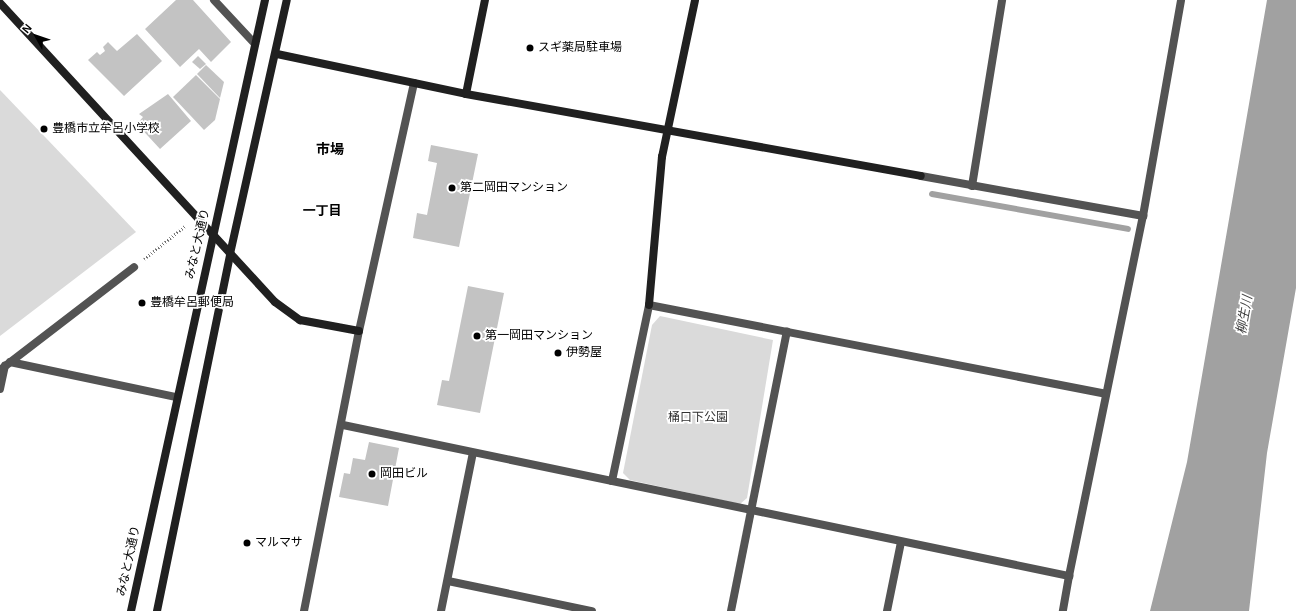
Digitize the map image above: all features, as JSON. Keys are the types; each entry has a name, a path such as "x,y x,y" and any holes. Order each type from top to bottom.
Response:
{"street":[{"path":"214,0 255,44"},
{"name":"みなと大通り","path":"131,611 176,397 265,0"},
{"path":"157,611 230,254 277,54 288,0"},
{"path":"466,94 485,0"},
{"path":"612,481 650,305 662,157 695,0"},
{"path":"972,186 1002,0"},
{"path":"1063,611 1105,394 1143,216 1182,0"},
{"path":"0,3 275,302 300,320 359,331"},
{"path":"277,54 466,94 667,129 972,186 1143,216"},
{"path":"304,611 343,425 359,331 414,83"},
{"path":"0,389 5,366 134,267"},
{"path":"650,305 1105,394"},
{"path":"731,611 754,510 787,332"},
{"path":"5,366 176,397"},
{"path":"343,425 1069,576"},
{"path":"441,611 473,453"},
{"path":"887,611 901,542"},
{"path":"448,581 592,611"}],"path":[{"path":"134,267 185,226"}],"green space":[{"path":"0,90 136,232 0,336"},
{"name":"桶口下公園","path":"660,316 773,340 747,498 740,504 630,480 623,473 652,325"}],"water":[{"name":"柳生川","path":"1267,0 1296,0 1296,288 1267,453 1249,611 1150,611 1187,462"}],"building":[{"path":"176,0 193,0 231,42 211,62 199,49 180,67 145,29"},
{"path":"137,34 162,61 124,96 88,60 97,52 100,55 105,51 103,47 108,42 117,51"},
{"path":"198,56 206,64 200,69 192,62"},
{"path":"206,65 224,82 220,98 197,74"},
{"path":"196,75 220,99 215,120 204,130 173,97"},
{"path":"168,94 191,121 160,149 137,124 143,117 139,114"},
{"name":"第二岡田マンション","path":"431,145 478,154 459,247 413,238 417,213 427,215 437,163 428,161"},
{"name":"第一岡田マンション","path":"468,286 504,293 480,413 437,405 442,380 449,381"},
{"name":"岡田ビル","path":"369,442 399,448 388,506 339,497 344,473 350,474 353,458 365,460"}],"waterway":[{"path":"932,194 1128,229"}],"place":[{"name":"スギ薬局駐車場","path":"530,48"},
{"name":"豊橋市立牟呂小学校","path":"44,129"},
{"name":"第二岡田マンション","path":"452,188"},
{"name":"豊橋牟呂郵便局","path":"142,303"},
{"name":"第一岡田マンション","path":"477,336"},
{"name":"伊勢屋","path":"558,353"},
{"name":"岡田ビル","path":"372,474"},
{"name":"マルマサ","path":"247,543"}],"district":[{"name":"市場","path":"330,149"},
{"name":"一丁目","path":"322,211"}]}
